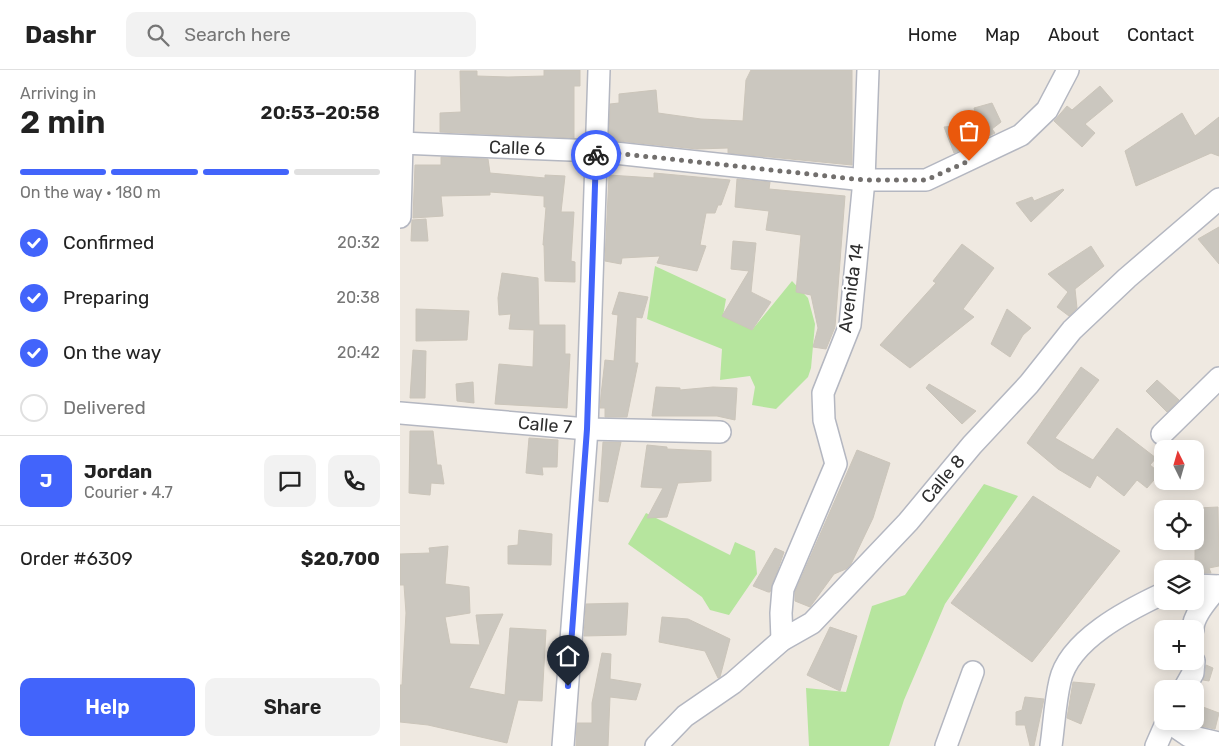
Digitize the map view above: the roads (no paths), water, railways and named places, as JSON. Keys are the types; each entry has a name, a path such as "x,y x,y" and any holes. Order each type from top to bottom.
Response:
{"street":[{"path":"400,217 404,70"},
{"path":"564,746 587,429 599,70"},
{"name":"Avenida 14","path":"782,640 781,613 784,589 836,464 824,420 823,393 850,325 864,180 868,70"},
{"name":"Calle 6","path":"402,143 596,151 864,180 926,180 1021,135 1047,110 1068,70"},
{"name":"Calle 8","path":"656,746 685,716 733,683 782,640 812,622 908,522 972,445 1029,384 1072,330 1180,230 1219,199"},
{"path":"1180,230 1219,218"},
{"path":"1162,434 1219,378"},
{"name":"Calle 7","path":"400,413 587,429 720,432"},
{"path":"1204,585 1219,586"},
{"path":"1195,620 1203,606 1219,586"},
{"path":"1051,746 1060,679 1074,654 1101,628 1154,598"},
{"path":"946,746 973,672"},
{"path":"1158,745 1164,730"},
{"path":"1180,730 1189,736 1219,743"}]}
